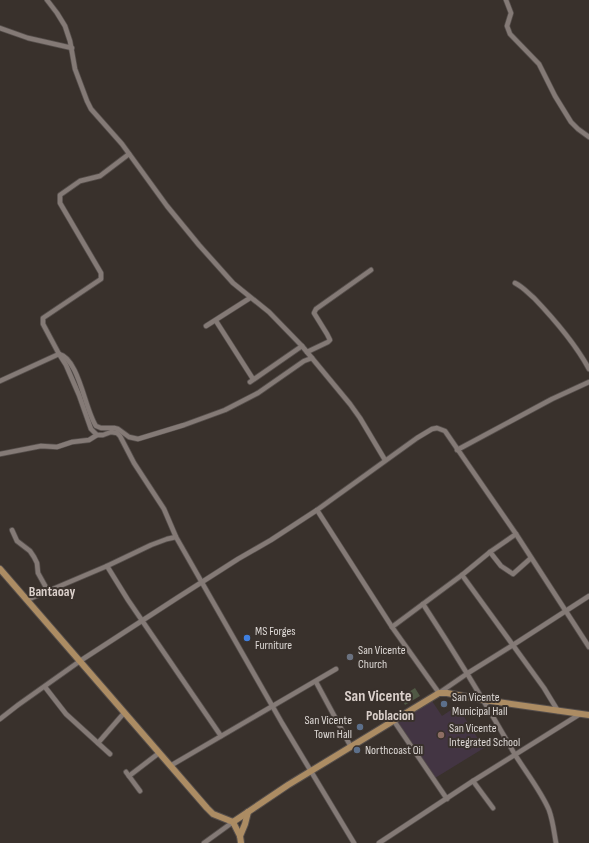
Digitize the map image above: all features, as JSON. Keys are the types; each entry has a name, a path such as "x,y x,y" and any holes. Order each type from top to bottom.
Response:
{"main road":[{"path":"0,569 211,812 223,819 233,822 240,836 241,843"},
{"path":"233,822 282,788 311,772 439,693 589,715"},
{"path":"240,836 248,812"}],"street":[{"path":"47,0 57,13 64,26 72,48 75,69 83,88 86,101 97,117 122,144 167,206 233,283 269,312 302,346 356,414 385,460"},
{"path":"506,0 511,13 507,26 510,34 539,64 555,96 571,122 589,138"},
{"path":"0,28 28,38 72,48"},
{"path":"97,435 92,429 66,365 43,324 43,318 100,281 102,277 98,267 60,202 60,195 80,181 100,176 129,154"},
{"path":"307,352 330,340 328,334 314,313 316,309 371,270"},
{"path":"515,283 522,287 545,309 589,368"},
{"path":"206,326 250,298"},
{"path":"216,321 252,380 302,346"},
{"path":"0,381 59,354 64,355 77,375 96,426 101,428 118,429 129,437 138,439 184,425 225,410 258,393 304,360 312,358"},
{"path":"457,450 552,399 589,382"},
{"path":"0,719 80,661 317,510 417,438 437,428 445,431 516,534 589,647"},
{"path":"0,454 41,446 57,447 72,442 89,440 97,435 103,435 111,432 117,433 120,436 134,463 164,509 176,537 311,772 354,843"},
{"path":"317,510 392,627 439,693 589,596"},
{"path":"12,530 17,541 30,551 34,557 37,563 38,573 48,591"},
{"path":"392,627 516,534"},
{"path":"27,600 107,566 151,545 176,537"},
{"path":"490,552 498,563 512,574 515,574 531,558"},
{"path":"107,566 221,736"},
{"path":"462,575 544,688 558,711"},
{"path":"423,604 468,673 515,754 542,796 553,821 556,843"},
{"path":"170,766 336,669"},
{"path":"316,682 351,747"},
{"path":"45,687 66,714 110,754"},
{"path":"98,743 124,713"},
{"path":"379,843 515,754 580,714"},
{"path":"394,721 447,799"},
{"path":"129,776 159,753"},
{"path":"126,772 140,791"},
{"path":"473,781 493,808"},
{"path":"204,843 233,822"}],"shaded area":[{"name":"San Vicente Integrated School","path":"432,701 442,716 457,706 484,748 435,778 397,721"}],"green space":[{"path":"415,688 420,696 405,705 401,697"}],"place":[{"name":"MS Forges Furniture","path":"247,638"},
{"name":"San Vicente Church","path":"350,657"},
{"name":"San Vicente Municipal Hall","path":"444,704"},
{"name":"San Vicente Town Hall","path":"360,727"},
{"name":"San Vicente Integrated School","path":"441,735"},
{"name":"Northcoast Oil","path":"357,750"}],"district":[{"name":"Bantaoay","path":"52,591"},
{"name":"San Vicente","path":"378,695"},
{"name":"Poblacion","path":"390,715"}]}
